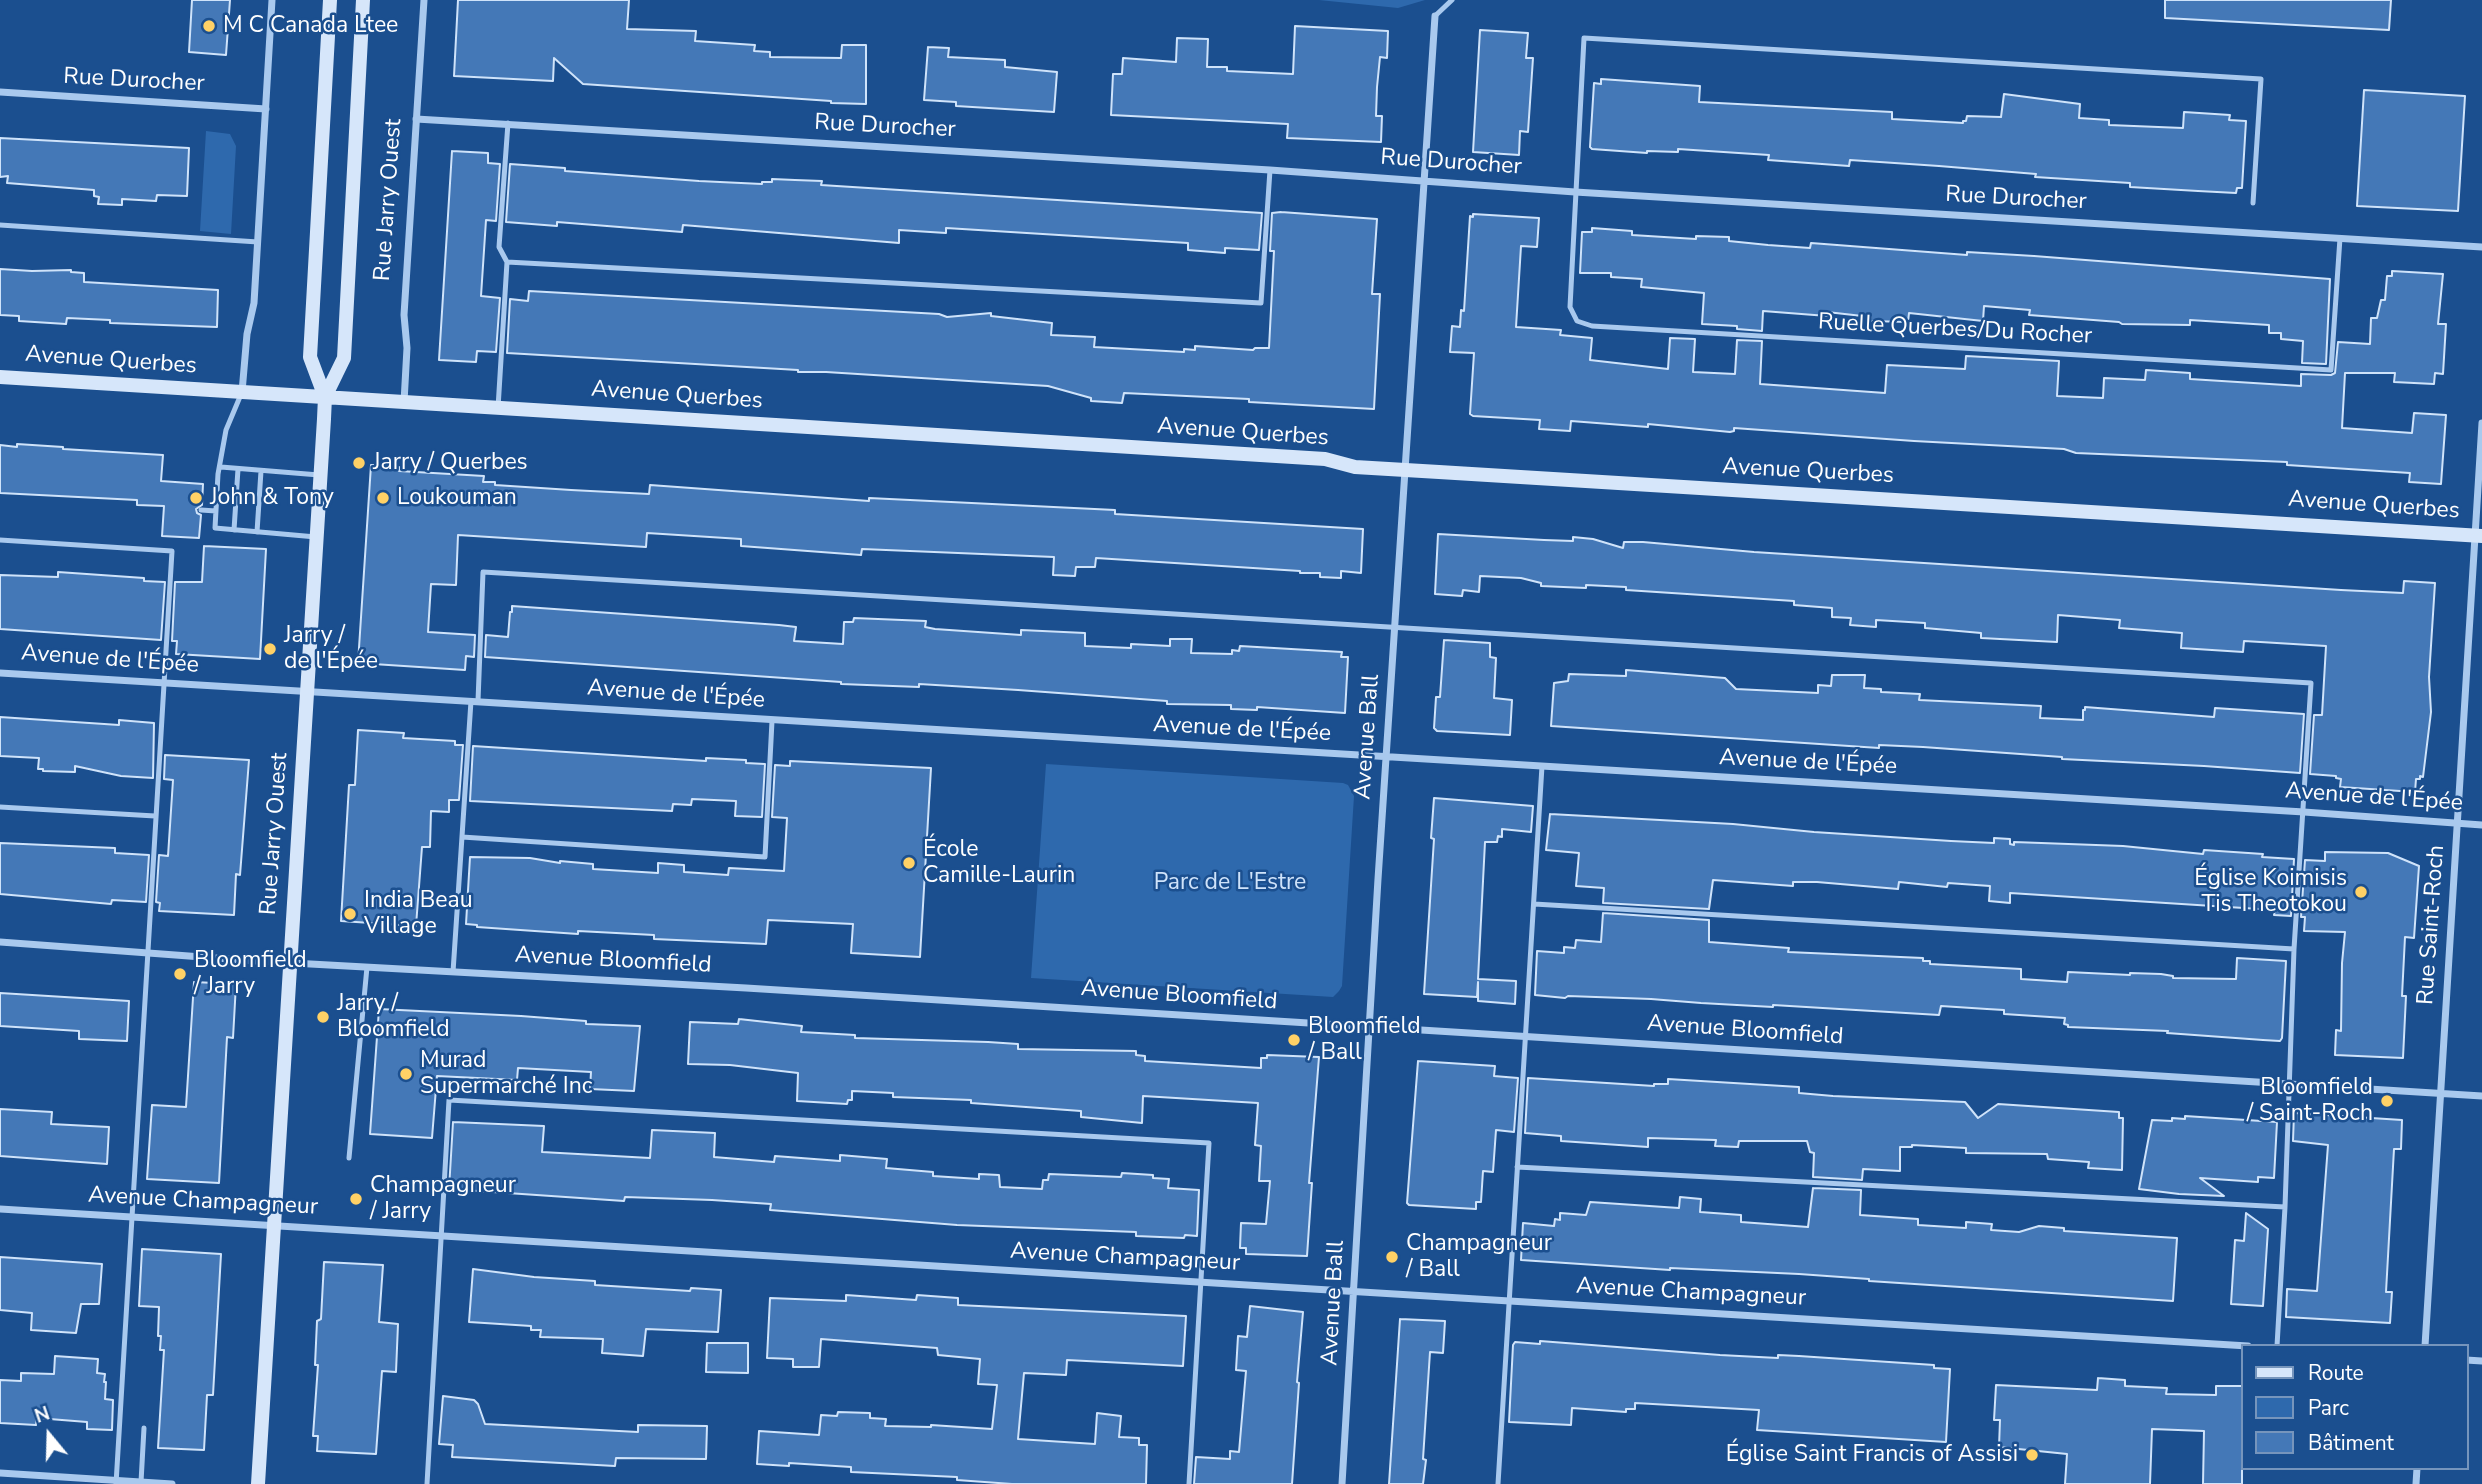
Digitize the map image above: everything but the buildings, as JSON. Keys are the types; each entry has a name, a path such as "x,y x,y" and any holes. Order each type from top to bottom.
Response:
{"street":[{"path":"243,392 247,334 254,303 272,0"},
{"name":"Rue Jarry Ouest","path":"325,397 310,357 330,0"},
{"name":"Rue Jarry Ouest","path":"258,1484 325,397 344,358 363,0"},
{"name":"Rue Jarry Ouest","path":"404,402 407,348 404,315 425,0"},
{"name":"Avenue Ball","path":"1342,1484 1404,470 1435,16"},
{"name":"Rue Durocher","path":"0,92 266,108"},
{"name":"Rue Durocher","path":"416,120 1270,170 1576,192 2482,247"},
{"name":"Avenue Querbes","path":"0,377 1325,460 1355,467 2479,536"},
{"name":"Rue Saint-Roch","path":"2425,1344 2479,536 2482,423"},
{"name":"Avenue de l'Épée","path":"0,673 2482,825"},
{"name":"Avenue Bloomfield","path":"0,942 289,963 2482,1096"},
{"name":"Avenue Champagneur","path":"0,1209 2240,1346"},
{"path":"0,1473 172,1484"}],"lane":[{"name":"Avenue Ball","path":"1435,16 1452,0"},
{"path":"1576,192 1584,38 2261,79 2253,203"},
{"path":"498,408 507,262 499,247 508,124"},
{"path":"507,262 1261,303 1270,170"},
{"name":"Ruelle Querbes/Du Rocher","path":"1576,192 1570,307 1577,321 1592,326 1620,328 2331,370 2340,238"},
{"path":"0,225 258,242"},
{"path":"243,392 226,430 215,528 316,537"},
{"path":"221,467 320,475"},
{"path":"234,530 238,469"},
{"path":"257,532 261,471"},
{"path":"201,510 216,511"},
{"path":"0,540 172,551 116,1482"},
{"path":"453,972 483,572 2311,683 2294,949 2277,1344"},
{"path":"462,836 765,857 772,721"},
{"path":"1498,1484 1542,766"},
{"path":"0,807 155,816"},
{"path":"1534,904 2294,949"},
{"path":"349,1158 367,967"},
{"path":"427,1484 449,1100 1209,1143 1189,1484"},
{"path":"1517,1167 2285,1207"},
{"path":"141,1482 144,1428"}],"green space":[{"path":"1319,0 1425,0 1398,8"},
{"path":"206,131 230,134 236,146 231,234 200,231"},
{"name":"Parc de L'Estre","path":"1046,764 1348,785 1354,796 1342,986 1339,991 1333,997 1031,978"}],"place":[{"name":"M C Canada Ltee","path":"209,26"},
{"name":"Jarry / Querbes","path":"359,463"},
{"name":"John & Tony","path":"196,498"},
{"name":"Loukouman","path":"383,498"},
{"name":"Jarry / de l'Épée","path":"270,649"},
{"name":"École Camille-Laurin","path":"909,863"},
{"name":"Église Koimisis Tis Theotokou","path":"2361,892"},
{"name":"India Beau Village","path":"350,914"},
{"name":"Bloomfield / Jarry","path":"180,974"},
{"name":"Jarry / Bloomfield","path":"323,1017"},
{"name":"Bloomfield / Ball","path":"1294,1040"},
{"name":"Murad Supermarché Inc","path":"406,1074"},
{"name":"Bloomfield / Saint-Roch","path":"2387,1101"},
{"name":"Champagneur / Jarry","path":"356,1199"},
{"name":"Champagneur / Ball","path":"1392,1257"},
{"name":"Église Saint Francis of Assisi","path":"2032,1455"}]}
